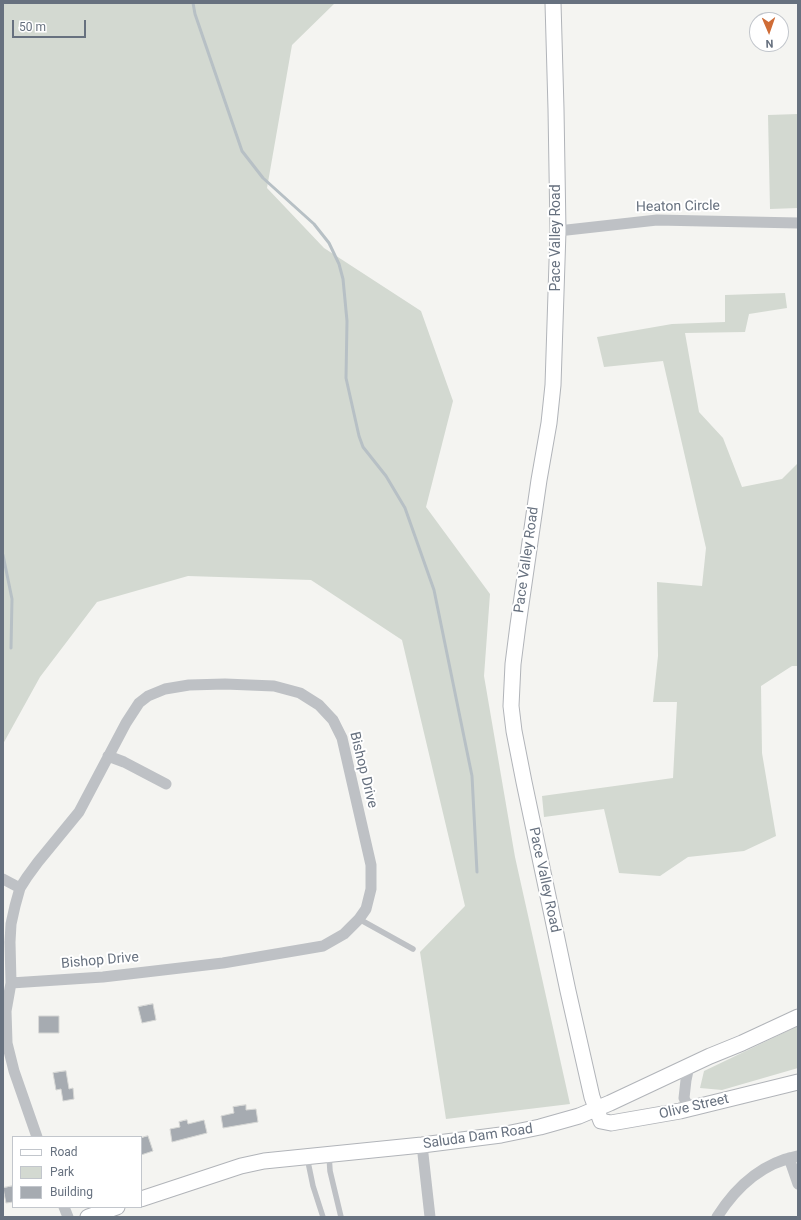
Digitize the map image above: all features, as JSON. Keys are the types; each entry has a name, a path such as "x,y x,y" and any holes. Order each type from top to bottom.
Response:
{"street":[{"name":"Pace Valley Road","path":"553,3 558,231 553,385 549,423 539,480 518,625 513,664 511,706 525,789 568,991 596,1109"},
{"name":"Heaton Circle","path":"558,231 657,220 798,223"},
{"name":"Bishop Drive","path":"11,983 102,977 223,963 322,946 344,934 359,919 366,909 371,889 371,865 342,738 333,720 319,705 300,693 274,686 253,684 189,685 165,689 148,696 139,703 126,723 79,812 38,862 20,888 11,924 11,983 6,1011 7,1044 14,1071 37,1136"},
{"path":"108,756 124,762 166,784"},
{"path":"3,879 20,888"},
{"name":"Saluda Dam Road","path":"142,1199 242,1166 264,1161 422,1145 501,1135 540,1127 596,1109 798,1017"},
{"path":"689,1066 684,1098 689,1109"},
{"name":"Olive Street","path":"596,1109 601,1121 611,1123 689,1109 798,1082"},
{"path":"422,1145 430,1217"},
{"path":"717,1217 738,1189 752,1177 770,1166 793,1157 798,1184"},
{"path":"88,1217 114,1208"}],"lane":[{"path":"359,919 413,949"},
{"path":"329,1155 330,1171 341,1217"},
{"path":"307,1157 312,1186 323,1217"}],"green space":[{"path":"3,3 335,3 292,45 267,188 324,248 421,311 453,401 426,507 490,594 484,676 515,857 570,1104 446,1119 420,952 465,906 402,640 311,580 188,576 97,602 40,677 3,744"},
{"path":"798,114 798,208 770,209 768,115"},
{"path":"785,293 787,308 749,314 745,332 685,333 699,412 723,438 742,487 782,479 798,463 798,666 792,666 761,686 762,753 776,836 744,851 688,857 660,876 619,873 604,809 544,817 542,796 673,778 677,702 653,702 658,656 657,582 702,586 706,548 663,361 604,367 597,337 672,324 725,322 725,295"},
{"path":"798,1026 798,1068 722,1090 700,1088 704,1071"}],"building":[{"path":"153,1004 156,1020 142,1023 138,1007"},
{"path":"39,1016 59,1016 59,1033 39,1033"},
{"path":"66,1071 69,1089 73,1088 74,1099 63,1101 61,1089 56,1090 53,1073"},
{"path":"246,1105 246,1110 256,1109 258,1122 223,1128 221,1116 234,1113 233,1107"},
{"path":"187,1120 188,1124 204,1120 207,1133 172,1142 170,1129 180,1127 179,1122"},
{"path":"148,1136 153,1151 142,1155 142,1138"},
{"path":"12,1186 12,1202 6,1203 3,1188"}],"waterway":[{"path":"193,3 195,14 242,151 263,178 314,224 329,243 339,264 343,279 347,321 346,378 359,436 363,447 386,476 405,508 434,590 472,776 477,872"},
{"path":"3,555 12,599 11,648"}]}
